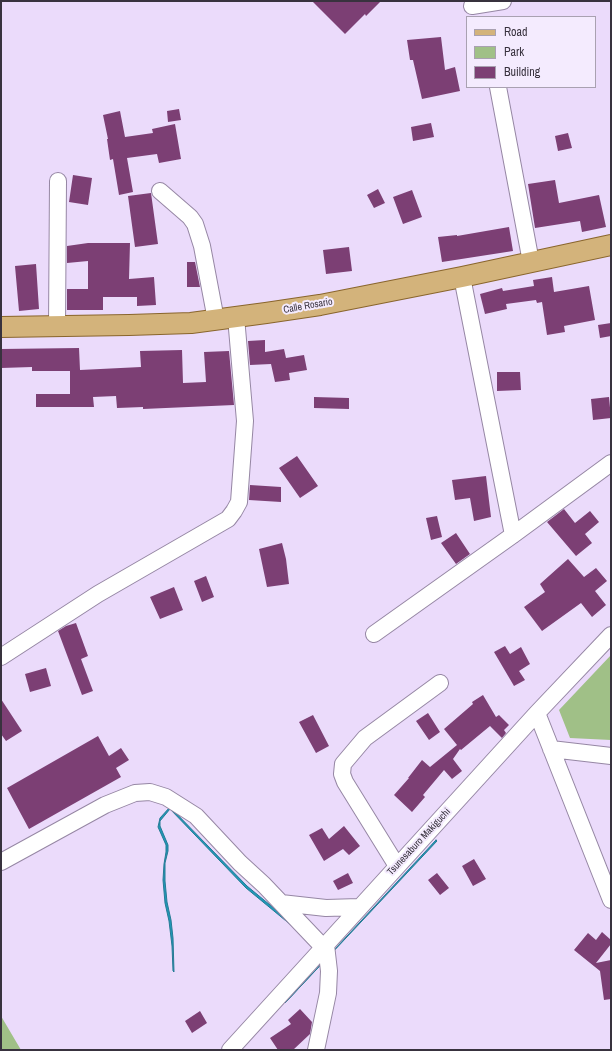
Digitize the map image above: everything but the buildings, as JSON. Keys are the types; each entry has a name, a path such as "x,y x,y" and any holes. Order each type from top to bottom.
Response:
{"main road":[{"name":"Calle Rosario","path":"1,327 191,323 216,320 320,305 611,245"}],"street":[{"path":"473,8 503,1"},
{"path":"498,88 531,262"},
{"path":"57,327 58,182"},
{"path":"160,192 190,217 194,224 202,246 216,320"},
{"path":"462,276 513,535"},
{"path":"1,657 98,594 228,519 234,511 239,502 245,421 236,317"},
{"path":"374,634 611,463"},
{"name":"Tsunesaburo Makiguchi","path":"230,1050 537,713 611,635"},
{"path":"397,866 345,782 342,774 343,764 365,738 440,683"},
{"path":"537,713 611,900"},
{"path":"551,750 611,756"},
{"path":"1,862 105,805 135,793 150,792 166,797 196,816 240,863 325,946 330,971 328,993 316,1050"},
{"path":"281,903 326,908 359,907"}],"green space":[{"path":"611,655 611,740 570,738 559,710"},
{"path":"1,1016 21,1050 1,1050"}],"water":[{"path":"170,807 247,886 315,942 314,944 246,888 170,809 160,821 160,826 168,845 165,863 165,881 173,938 174,972 163,880 166,845 158,827 160,818"},
{"path":"436,840 437,841 285,1003"}]}
